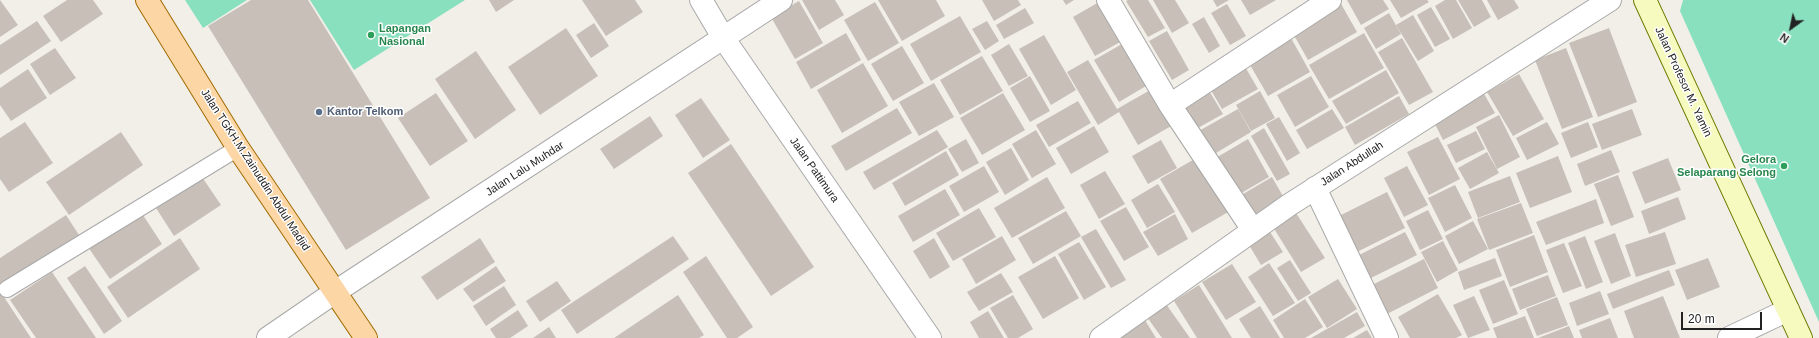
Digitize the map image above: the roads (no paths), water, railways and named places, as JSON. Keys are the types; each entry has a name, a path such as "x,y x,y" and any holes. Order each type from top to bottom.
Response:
{"main road":[{"name":"Jalan TGKH.M.Zainuddin Abdul Madjid","path":"147,0 238,148 366,338"},
{"name":"Jalan Profesor M. Yamin","path":"1645,0 1801,338"}],"street":[{"name":"Jalan Pattimura","path":"701,0 724,39 930,338"},
{"name":"Jalan Lalu Muhdar","path":"268,338 335,292 782,0"},
{"path":"1108,0 1170,105 1254,230"},
{"path":"1170,105 1330,0"},
{"name":"Jalan Abdullah","path":"1101,338 1314,188 1610,0"},
{"path":"1314,188 1387,338"},
{"path":"1728,338 1788,310"}],"lane":[{"path":"7,289 238,148"}],"place":[{"name":"Lapangan Nasional","path":"371,35"},
{"name":"Kantor Telkom","path":"319,112"},
{"name":"Gelora Selaparang Selong","path":"1784,166"}]}
